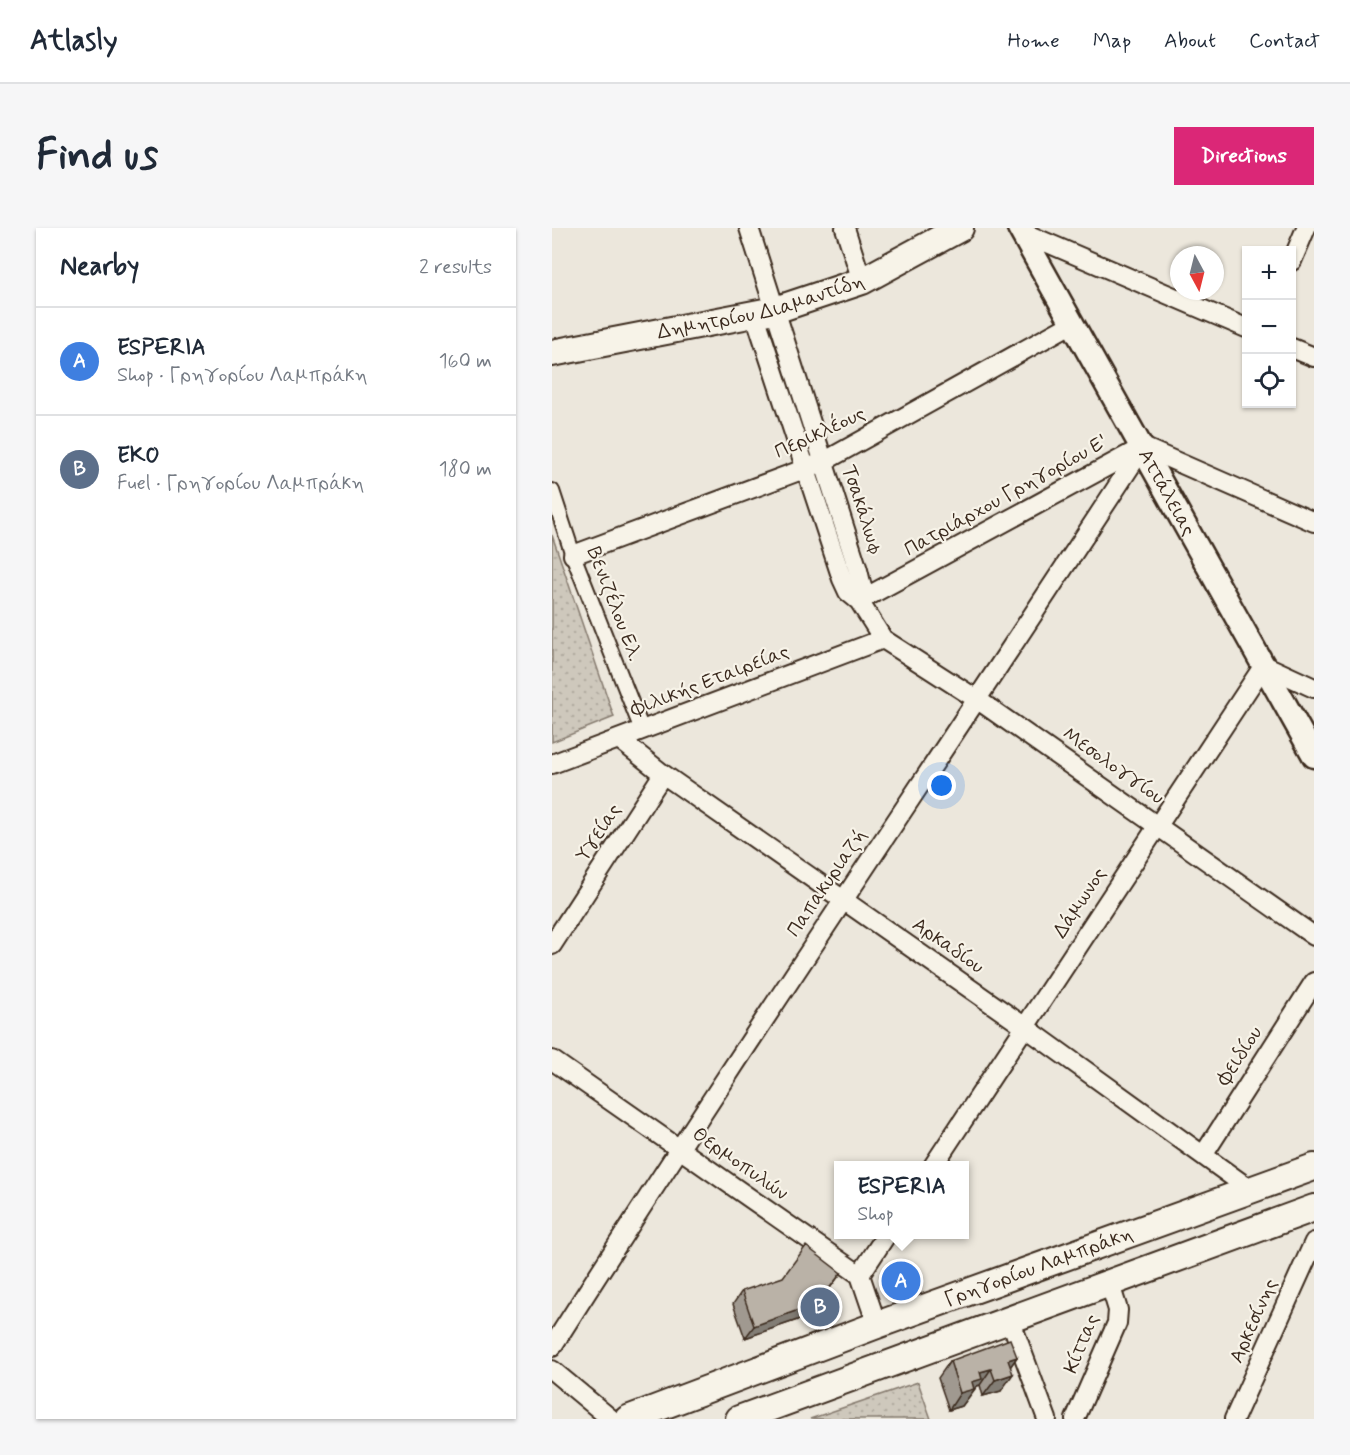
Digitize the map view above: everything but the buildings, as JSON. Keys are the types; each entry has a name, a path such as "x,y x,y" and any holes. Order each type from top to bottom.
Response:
{"main road":[{"name":"Δημητρίου Διαμαντίδη","path":"552,353 765,313 862,281 960,228"},
{"name":"Γρηγορίου Λαμπράκη","path":"628,1419 877,1325 1314,1167"},
{"name":"Γρηγορίου Λαμπράκη","path":"739,1419 1010,1319 1313,1213"}],"street":[{"name":"Τσακάλωφ","path":"749,228 765,313 804,469 848,592 859,601 883,639"},
{"path":"845,228 862,281"},
{"path":"1296,252 1306,228"},
{"path":"1020,230 1242,326"},
{"name":"Αττάλειας","path":"1020,230 1314,756"},
{"name":"Τσακάλωφ","path":"765,313 823,462 858,570 862,587 859,601"},
{"name":"Περικλέους","path":"573,555 823,462 1073,323"},
{"path":"1296,350 1314,357"},
{"path":"1143,447 1314,522"},
{"name":"Πατριάρχου Γρηγορίου Ε'","path":"859,601 1143,447"},
{"name":"Παπακυριαζή","path":"552,1347 678,1148 978,700 1143,447"},
{"name":"Βενιζέλου Ελ.","path":"552,491 573,555 642,730"},
{"name":"Μεσολογγίου","path":"883,639 978,700 1314,936"},
{"name":"Φιλικής Εταιρείας","path":"552,764 883,639"},
{"path":"1264,665 1314,688"},
{"name":"Δάμωνος","path":"936,1161 1264,665"},
{"name":"Αρκαδίου","path":"619,740 663,774 1204,1154 1251,1190"},
{"name":"Υγείας","path":"552,945 663,774"},
{"name":"Φειδίου","path":"1204,1154 1314,982"},
{"name":"Θερμοπυλών","path":"552,1060 860,1275"},
{"path":"877,1325 860,1275 884,1239"},
{"name":"Αρκεσίνης","path":"1234,1419 1314,1242"},
{"name":"Κίττας","path":"1075,1419 1117,1323 1118,1310 1110,1284"},
{"path":"1010,1319 1047,1419"},
{"path":"552,1370 611,1419"}],"shaded area":[{"path":"552,535 614,717 552,742"},
{"path":"918,1382 931,1419 810,1419"}],"place":[{"name":"ESPERIA","path":"901,1281"},
{"name":"EKO","path":"820,1307"}]}
